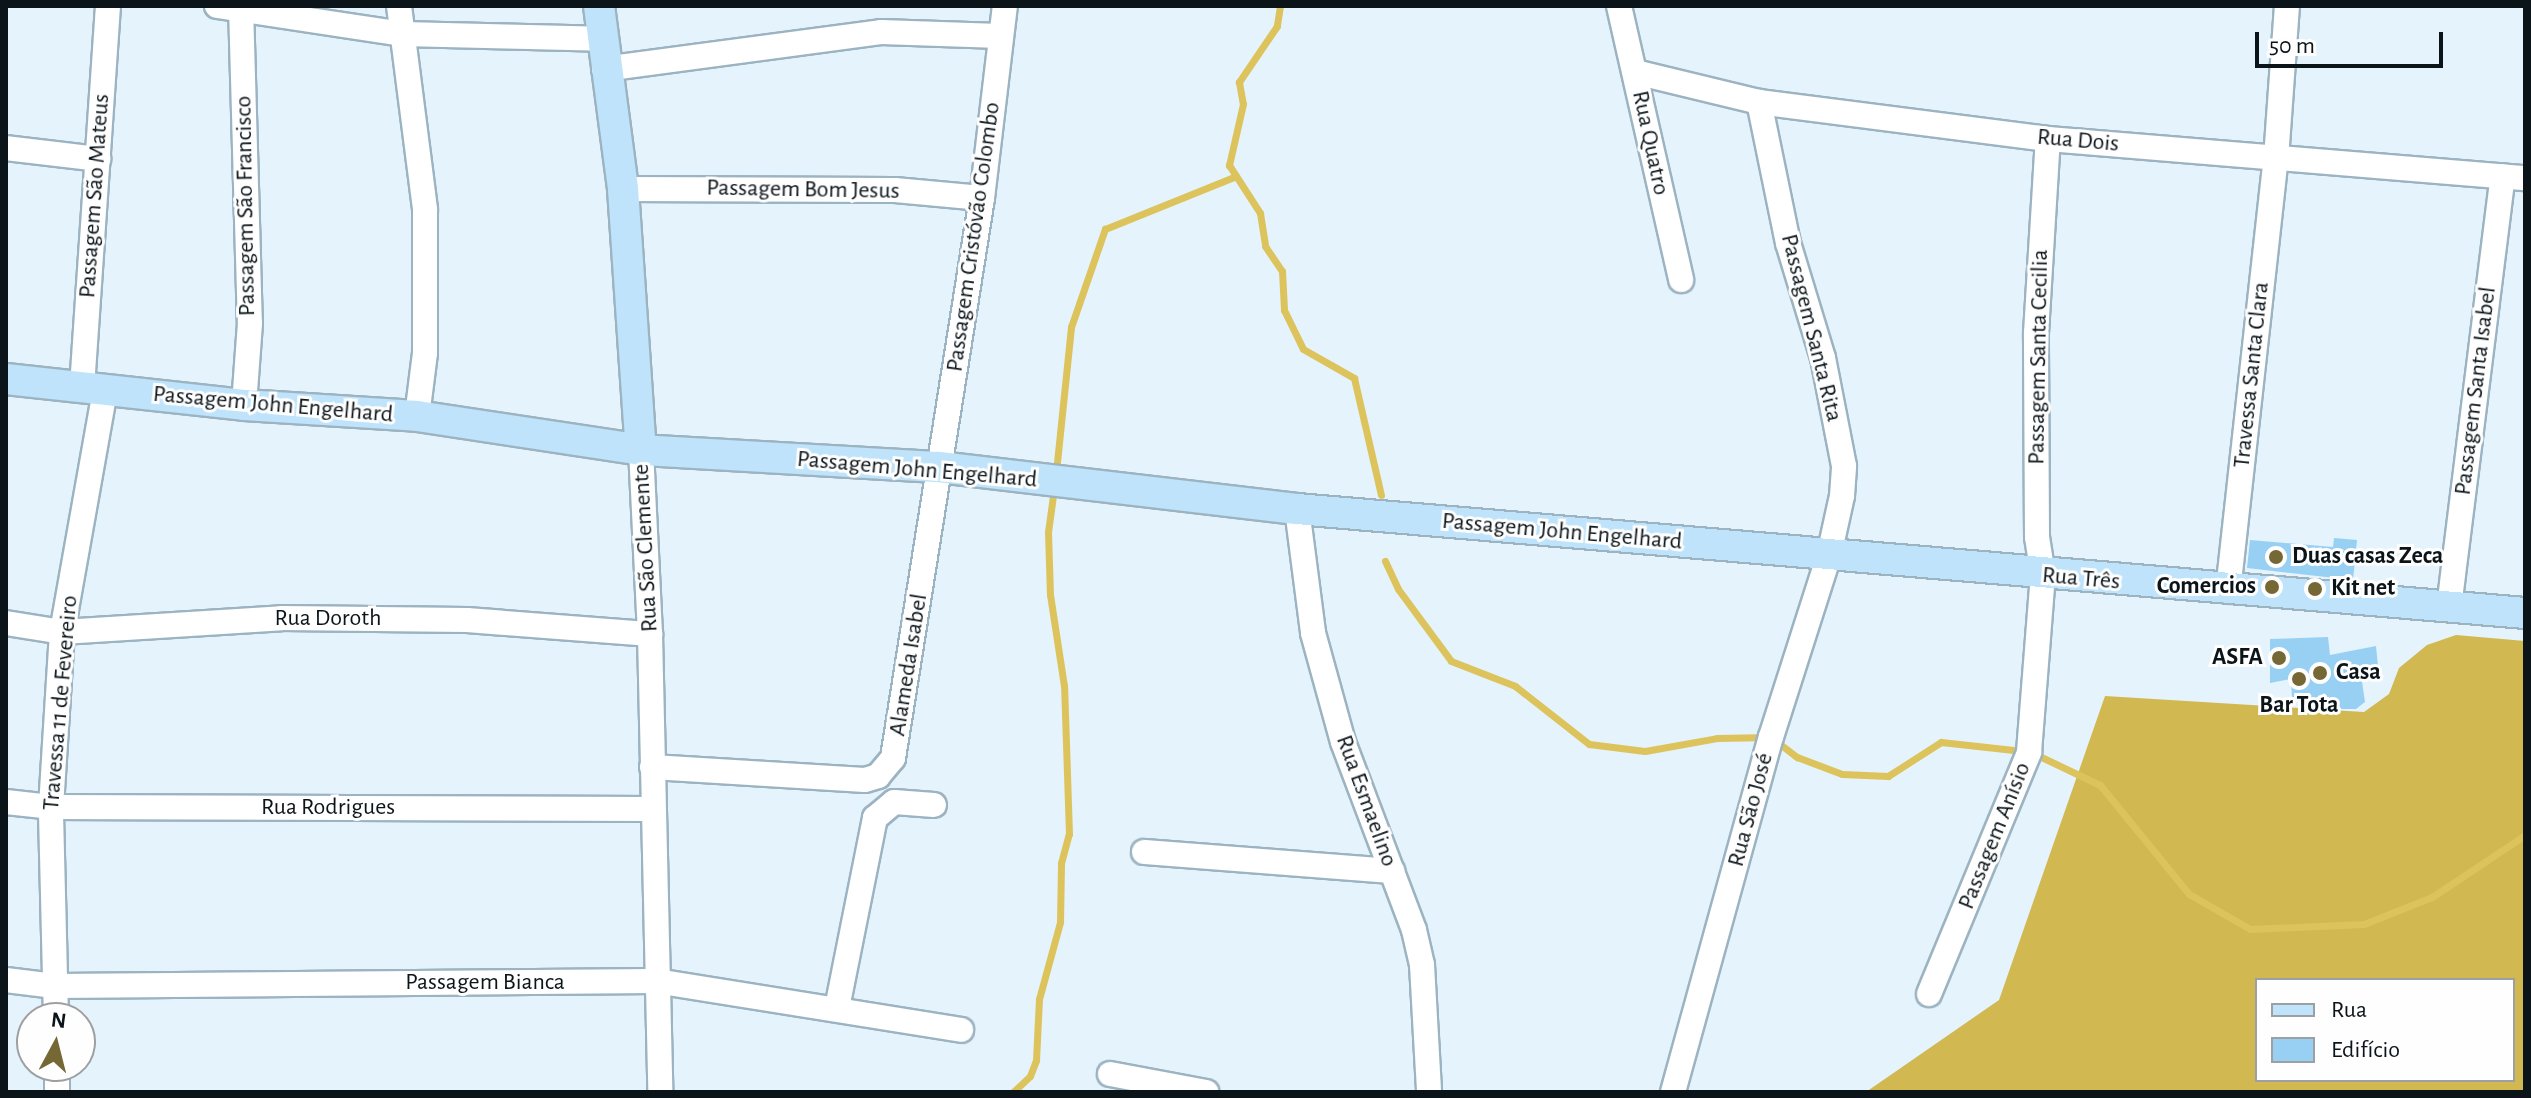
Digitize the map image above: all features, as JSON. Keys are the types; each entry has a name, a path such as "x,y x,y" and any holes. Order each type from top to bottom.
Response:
{"main road":[{"name":"Rua São Clemente","path":"599,6 602,54 623,189 641,450"},
{"name":"Passagem John Engelhard","path":"6,379 244,405 417,416 641,450 939,467 1297,509 1829,555"},
{"name":"Rua Três","path":"1829,555 2228,591 2525,613"}],"street":[{"name":"Passagem São Mateus","path":"93,388 98,159 108,6"},
{"path":"399,6 425,210 425,353 417,416"},
{"name":"Passagem Cristóvão Colombo","path":"939,467 982,198 1005,6"},
{"name":"Rua Quatro","path":"1619,6 1681,280"},
{"name":"Travessa Santa Clara","path":"2228,591 2276,159 2287,6"},
{"path":"233,7 402,34 602,54 881,32 1000,36"},
{"name":"Passagem São Francisco","path":"233,7 250,323 244,405"},
{"name":"Rua Dois","path":"1635,72 1759,102 2048,139 2514,177"},
{"name":"Passagem Santa Rita","path":"1759,102 1788,243 1823,358 1844,466 1829,555"},
{"name":"Passagem Santa Cecilia","path":"2043,575 2037,537 2036,333 2048,139"},
{"path":"6,148 98,159"},
{"name":"Passagem Santa Isabel","path":"2449,607 2514,177"},
{"name":"Passagem Bom Jesus","path":"623,189 895,190 982,198"},
{"name":"Travessa 11 de Fevereiro","path":"56,1002 51,807 62,632 93,388"},
{"name":"Rua São Clemente","path":"641,450 650,634 651,809 660,1092"},
{"name":"Alameda Isabel","path":"652,767 834,780 878,776 893,758 903,718 939,467"},
{"name":"Rua Esmaelino","path":"1297,509 1313,633 1343,742 1392,871 1422,965 1429,1092"},
{"name":"Rua São José","path":"1673,1092 1771,737 1829,555"},
{"name":"Passagem Anísio","path":"1929,994 2029,752 2043,575"},
{"name":"Rua Doroth","path":"6,623 62,632 282,618 467,620 650,634"},
{"name":"Rua Rodrigues","path":"6,802 51,807 651,809"},
{"path":"837,1008 875,818 880,809 894,802 934,805"},
{"path":"1144,852 1392,871"},
{"name":"Passagem Bianca","path":"6,980 55,986 656,981 961,1030"},
{"path":"1110,1074 1206,1092"}],"shaded area":[{"path":"2456,635 2525,641 2525,1092 1866,1092 1999,1000 2105,696 2364,712 2389,694 2399,668 2427,645"}],"building":[{"path":"2334,538 2357,540 2353,580 2247,568 2250,540 2333,547"},
{"path":"2328,637 2330,655 2376,646 2378,666 2360,668 2365,702 2356,709 2310,709 2310,699 2292,699 2291,679 2270,683 2270,639"}],"waterway":[{"path":"1280,6 1277,26 1239,82 1243,104 1229,165 1260,213 1265,246 1282,271 1284,310 1303,349 1354,378 1381,495"},
{"path":"1056,472 1071,327 1105,229 1236,176"},
{"path":"1013,1092 1030,1076 1036,1060 1039,999 1060,922 1061,863 1069,834 1064,686 1050,595 1048,532 1054,488"},
{"path":"1385,561 1398,589 1451,661 1515,686 1589,744 1645,751 1717,738 1771,737 1797,757 1842,774 1888,776 1941,742 2023,751"},
{"path":"2035,754 2100,785 2189,894 2250,929 2364,924 2432,897 2525,835"}],"place":[{"name":"Duas casas Zeca","path":"2276,557"},
{"name":"Comercios","path":"2272,587"},
{"name":"Kit net","path":"2315,589"},
{"name":"ASFA","path":"2279,658"},
{"name":"Casa","path":"2320,673"},
{"name":"Bar Tota","path":"2299,679"}]}
